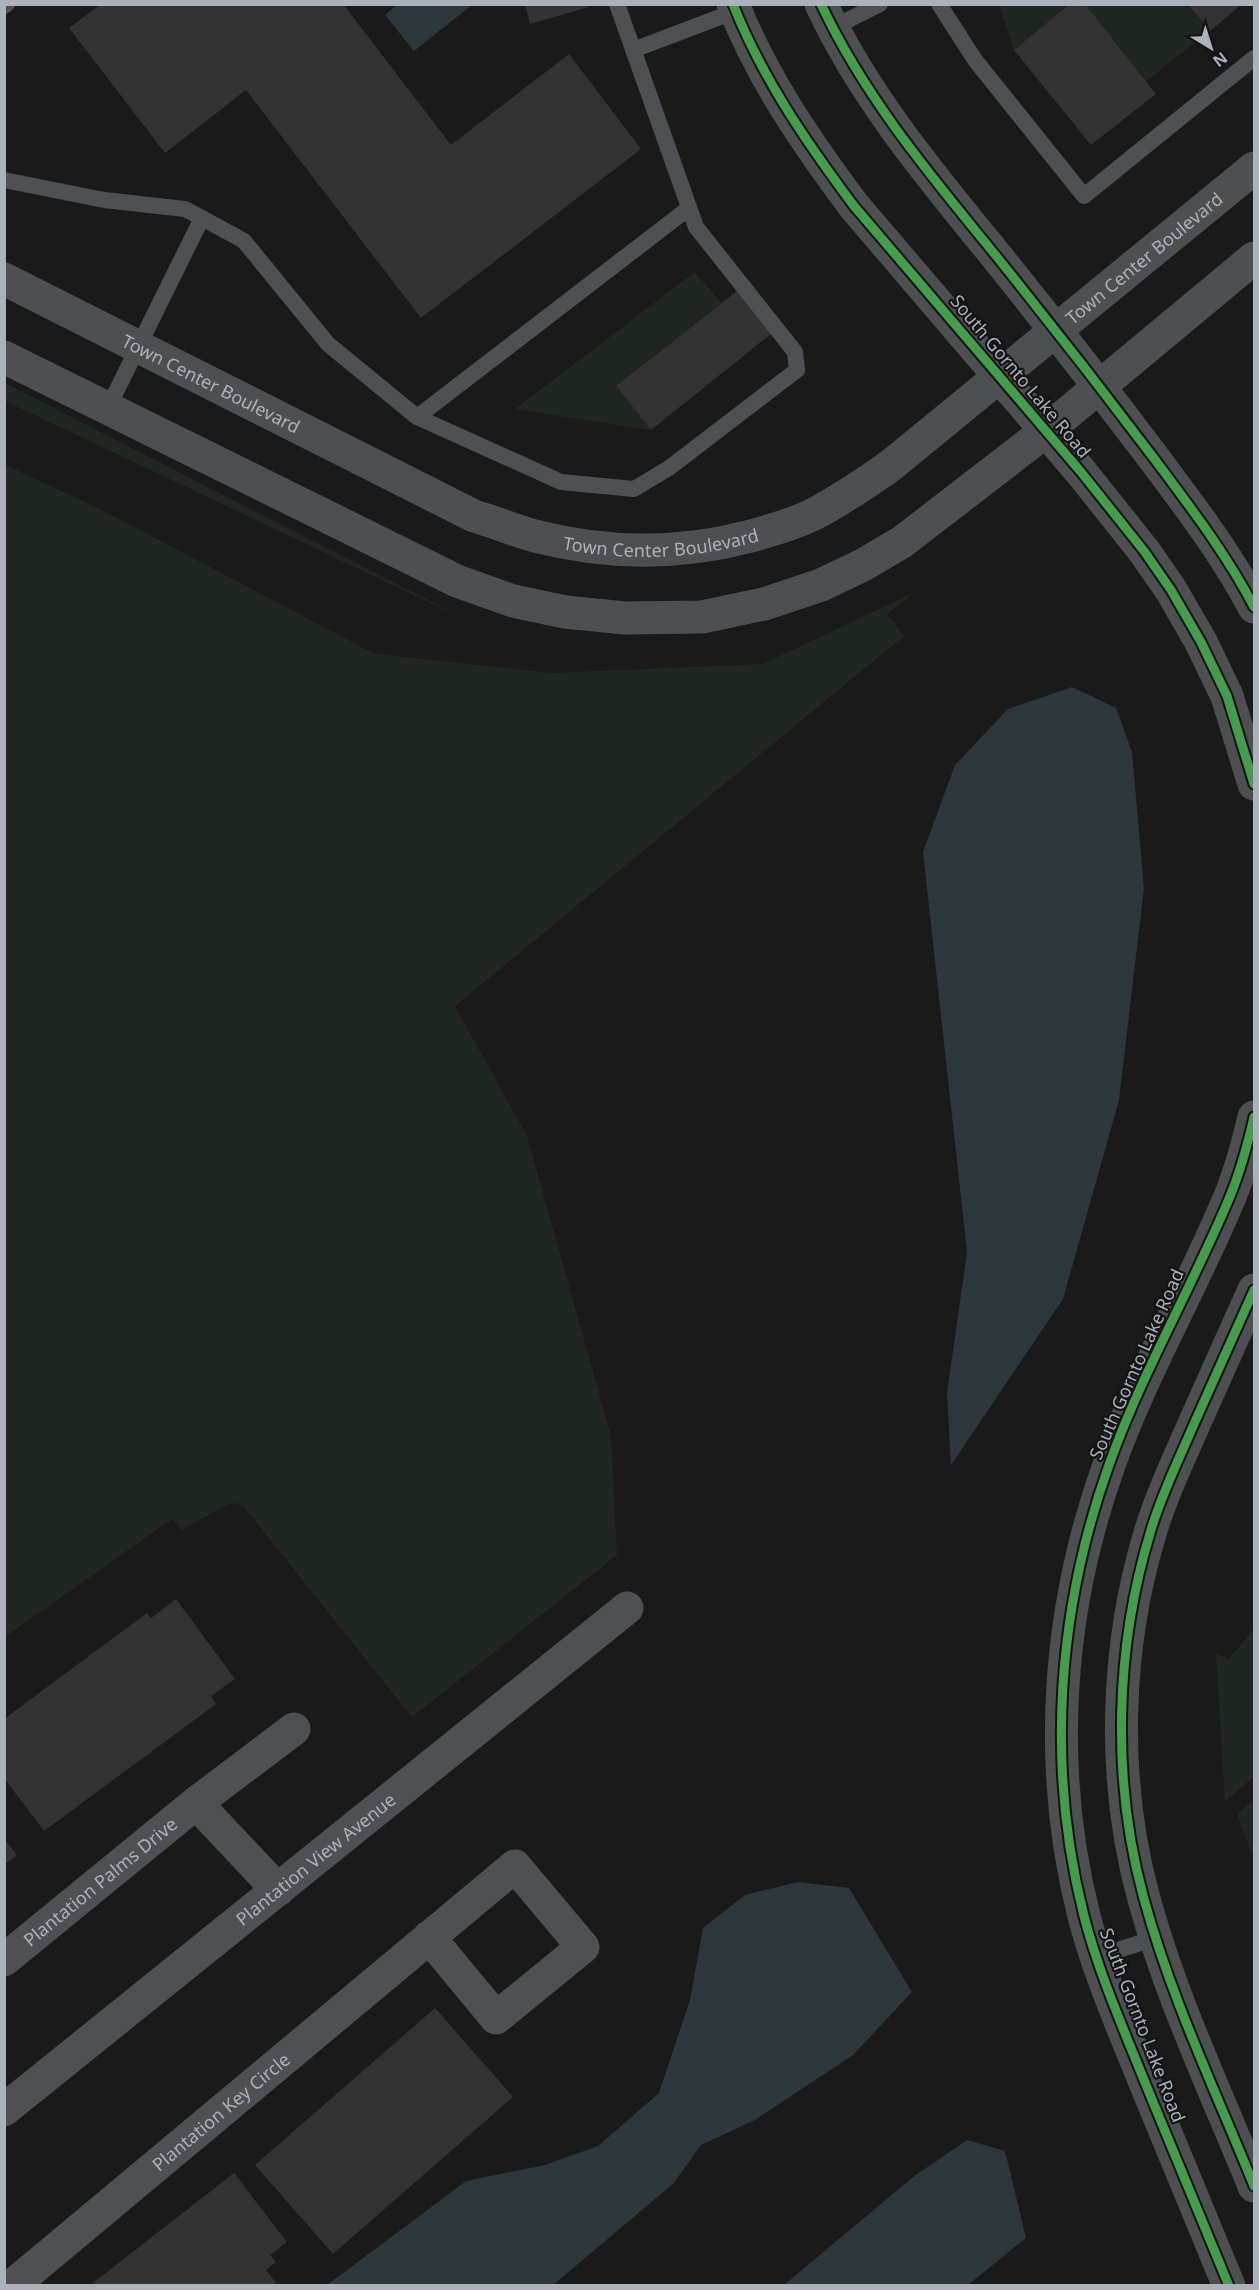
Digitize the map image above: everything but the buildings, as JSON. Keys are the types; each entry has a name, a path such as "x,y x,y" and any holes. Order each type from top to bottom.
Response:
{"street":[{"name":"South Gornto Lake Road","path":"734,8 776,92 816,155 854,206 1115,513 1171,590 1201,642 1227,696 1254,784"},
{"path":"826,16 883,112 903,140 1056,330 1205,526 1254,608"},
{"name":"Town Center Boulevard","path":"4,279 474,516 535,536 596,547 657,551 712,546 765,532 814,514 853,491 890,466 1254,168"},
{"path":"4,357 457,581 513,601 565,612 625,618 702,616 764,603 821,585 863,566 902,542 1046,430 1254,258"},
{"name":"South Gornto Lake Road","path":"1229,2286 1128,2041 1096,1957 1074,1869 1061,1750 1061,1704 1065,1655 1074,1595 1091,1518 1110,1463 1231,1193 1254,1117"},
{"path":"1254,1290 1174,1470 1152,1528 1139,1576 1131,1622 1122,1703 1124,1781 1134,1855 1143,1898 1187,2021 1254,2186"},
{"name":"Plantation View Avenue","path":"4,2110 627,1608"},
{"name":"Plantation Palms Drive","path":"4,1960 196,1803 294,1729"},
{"path":"196,1803 278,1890"},
{"name":"Plantation Key Circle","path":"12,2286 429,1937 515,1866 583,1947 496,2018 429,1937"}],"lane":[{"path":"4,180 104,200 185,209 244,241 328,345 417,417 561,482 634,489 669,468 797,370 795,352 696,227 617,4"},
{"path":"826,16 880,4"},
{"path":"939,4 975,60 1084,196 1254,58"},
{"path":"633,50 734,8"},
{"path":"417,417 689,207"},
{"path":"108,408 202,218"},
{"path":"1096,1957 1156,1938"}],"shaded area":[{"path":"999,4 1070,5 1014,50"},
{"path":"397,5 472,5 414,51 385,15"},
{"path":"1085,5 1188,5 1210,31 1146,81"},
{"path":"695,272 721,303 616,386 651,430 515,409"},
{"path":"5,383 477,625 5,401"},
{"path":"5,465 100,509 375,654 551,673 763,664 915,592 887,614 904,636 455,1006 527,1136 611,1436 617,1555 412,1717 244,1507 235,1503 226,1505 182,1530 172,1519 5,1637"},
{"path":"1072,687 1116,708 1132,752 1144,888 1119,1100 1063,1299 951,1465 947,1393 967,1252 923,852 955,765 1008,709"},
{"path":"1254,1628 1254,1777 1225,1801 1216,1654 1229,1659"},
{"path":"1254,1800 1254,1860 1237,1814"},
{"path":"798,1882 849,1888 912,1992 853,2055 755,2120 701,2145 673,2184 553,2285 327,2285 466,2181 545,2165 598,2146 659,2093 690,2000 703,1928 745,1895"},
{"path":"967,2140 1005,2151 1026,2238 968,2285 784,2285 913,2177"}],"cycle path":[{"path":"733,4 772,84 819,158 854,206 1081,472 1144,551 1171,590 1201,642 1227,696 1254,784"},
{"path":"821,4 858,72 901,136 1156,461 1220,550 1254,607"},
{"path":"1229,2286 1121,2023 1090,1938 1072,1860 1065,1803 1062,1746 1063,1689 1068,1632 1078,1576 1091,1520 1109,1465 1137,1396 1231,1194 1254,1117"},
{"path":"1254,1290 1171,1476 1151,1530 1130,1620 1124,1667 1122,1714 1122,1761 1126,1808 1133,1854 1144,1899 1181,2009 1254,2186"}]}
